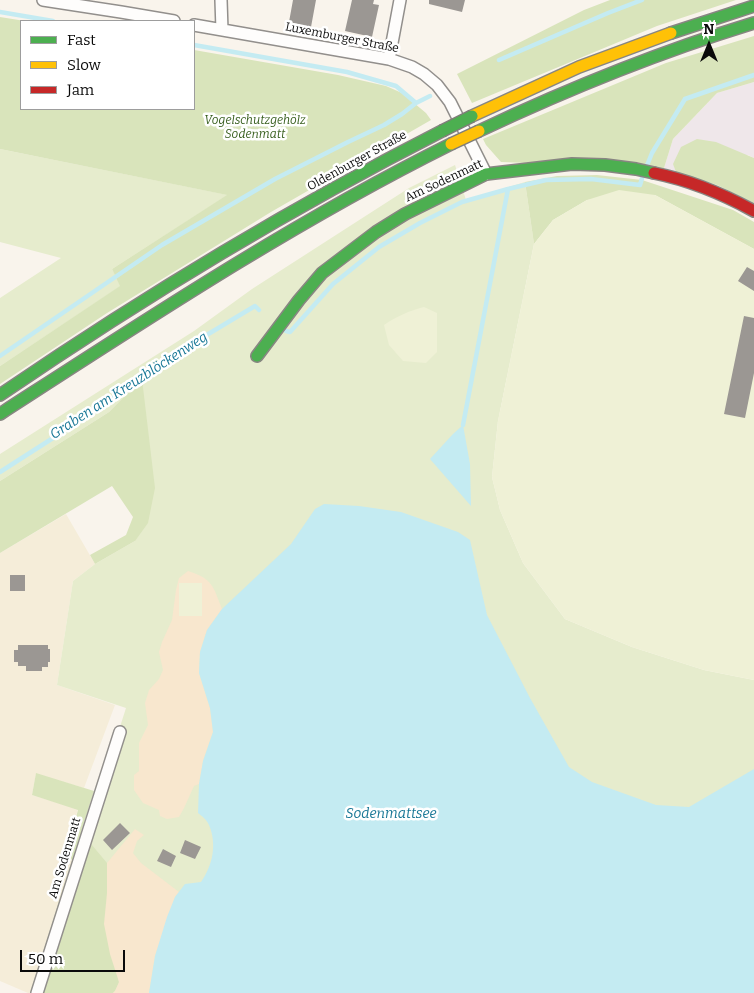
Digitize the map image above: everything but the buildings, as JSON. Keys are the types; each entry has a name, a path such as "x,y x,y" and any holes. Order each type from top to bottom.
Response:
{"main road":[{"name":"Oldenburger Straße","path":"0,395 49,361 215,257 368,170 442,131 595,61 694,25 754,6"},
{"path":"0,414 233,265 406,166 542,102 606,75 687,44 754,23"},
{"name":"Am Sodenmatt","path":"257,356 322,273 376,232 405,214 486,174 572,164 605,165 636,169 665,175 697,185 754,210"}],"street":[{"path":"43,0 168,20"},
{"path":"222,0 222,30"},
{"path":"389,59 400,0"},
{"name":"Luxemburger Straße","path":"195,25 389,59 412,66 437,84 450,102 486,174"},
{"name":"Am Sodenmatt","path":"37,993 120,732"}],"shaded area":[{"path":"754,82 754,158 748,155 676,172 664,168 673,139 717,93"},
{"path":"66,514 95,564 73,581 57,685 115,705 84,788 36,774 32,795 78,809 66,853 72,860 30,993 28,993 0,981 0,553"}],"green space":[{"path":"610,0 736,0 657,26 472,103 457,74 584,10"},
{"name":"Vogelschutzgehölz Sodenmatt","path":"0,17 20,20 20,110 195,110 195,50 338,75 386,86 402,93 426,113 431,120 271,212 107,313 0,384 0,366 120,286 112,269 227,195 0,149"},
{"path":"754,36 754,82 717,93 673,139 664,168 501,162 483,139 666,63"},
{"path":"697,139 716,142 754,158 754,203 717,185 676,172 673,164 681,147"},
{"path":"0,149 228,195 112,269 121,286 0,366 0,298 61,258 0,242"},
{"path":"455,165 466,200 525,182 534,244 498,421 492,477 500,510 523,563 565,619 632,647 704,670 754,680 754,993 30,993 107,753 111,755 126,708 57,685 73,581 95,564 135,541 142,380 109,412 0,481 0,454 194,331 252,289 409,188"},
{"path":"597,175 642,180 733,210 754,222 754,249 655,195 587,200 553,220 534,244 525,182 557,176"},
{"path":"619,190 655,195 754,249 754,680 704,670 632,647 565,619 523,563 500,510 492,477 498,421 534,244 553,220 587,200"},
{"path":"424,307 437,313 437,352 426,363 403,361 389,345 384,325 403,314"},
{"path":"142,379 155,488 148,523 135,541 95,564 90,555 126,535 133,517 112,486 0,553 0,481 109,412"},
{"path":"179,583 202,583 202,616 179,616"},
{"path":"36,773 94,791 81,832 107,863 107,893 119,983 113,993 30,993 72,860 66,854 78,810 32,795"}],"sand":[{"path":"188,571 203,577 211,584 222,609 207,630 200,652 199,673 210,708 213,732 203,761 199,784 194,786 179,817 167,819 160,816 159,810 143,803 134,790 134,775 139,771 139,743 148,725 145,703 149,690 159,679 163,670 159,652 172,620 179,578"},
{"path":"135,829 144,835 137,841 133,853 141,863 179,892 175,897 155,956 149,993 113,993 119,982 110,954 104,924 107,863"}],"water":[{"path":"463,425 470,464 471,506 430,459"},
{"name":"Sodenmattsee","path":"324,504 359,506 401,512 458,532 470,540 487,615 530,698 569,767 592,782 656,805 689,807 754,769 754,993 149,993 155,956 175,897 185,884 201,882 211,862 213,840 211,832 206,820 198,813 199,784 203,761 213,732 210,708 199,673 200,652 207,630 222,609 291,544 315,509"}],"waterway":[{"path":"499,60 642,0"},
{"path":"0,12 47,20"},
{"path":"195,45 347,72 396,86 416,103"},
{"name":"Graben am Kreuzblöckenweg","path":"646,168 652,153 685,99 754,75"},
{"path":"0,356 162,245 275,179 384,125 416,103 430,96"},
{"name":"Graben am Kreuzblöckenweg","path":"286,331 290,332 333,284 379,247 420,223 462,202 546,180 591,179 640,185 643,175"},
{"path":"463,425 508,189"},
{"name":"Graben am Kreuzblöckenweg","path":"0,472 78,422 195,342 255,306 259,310"}],"traffic: fast":[{"path":"671,33 754,6"},
{"path":"479,131 546,100 614,72 683,46 754,23"},
{"path":"442,131 472,116"},
{"path":"0,395 162,289 272,223 442,131"},
{"path":"0,414 166,307 278,239 393,174 451,144"},
{"path":"257,356 322,273 376,232 405,214 486,174 572,164 605,165 654,173"}],"traffic: slow":[{"path":"472,116 579,67 671,33"},
{"path":"451,144 479,131"}],"traffic: jam":[{"path":"654,173 706,188 754,211"}]}
